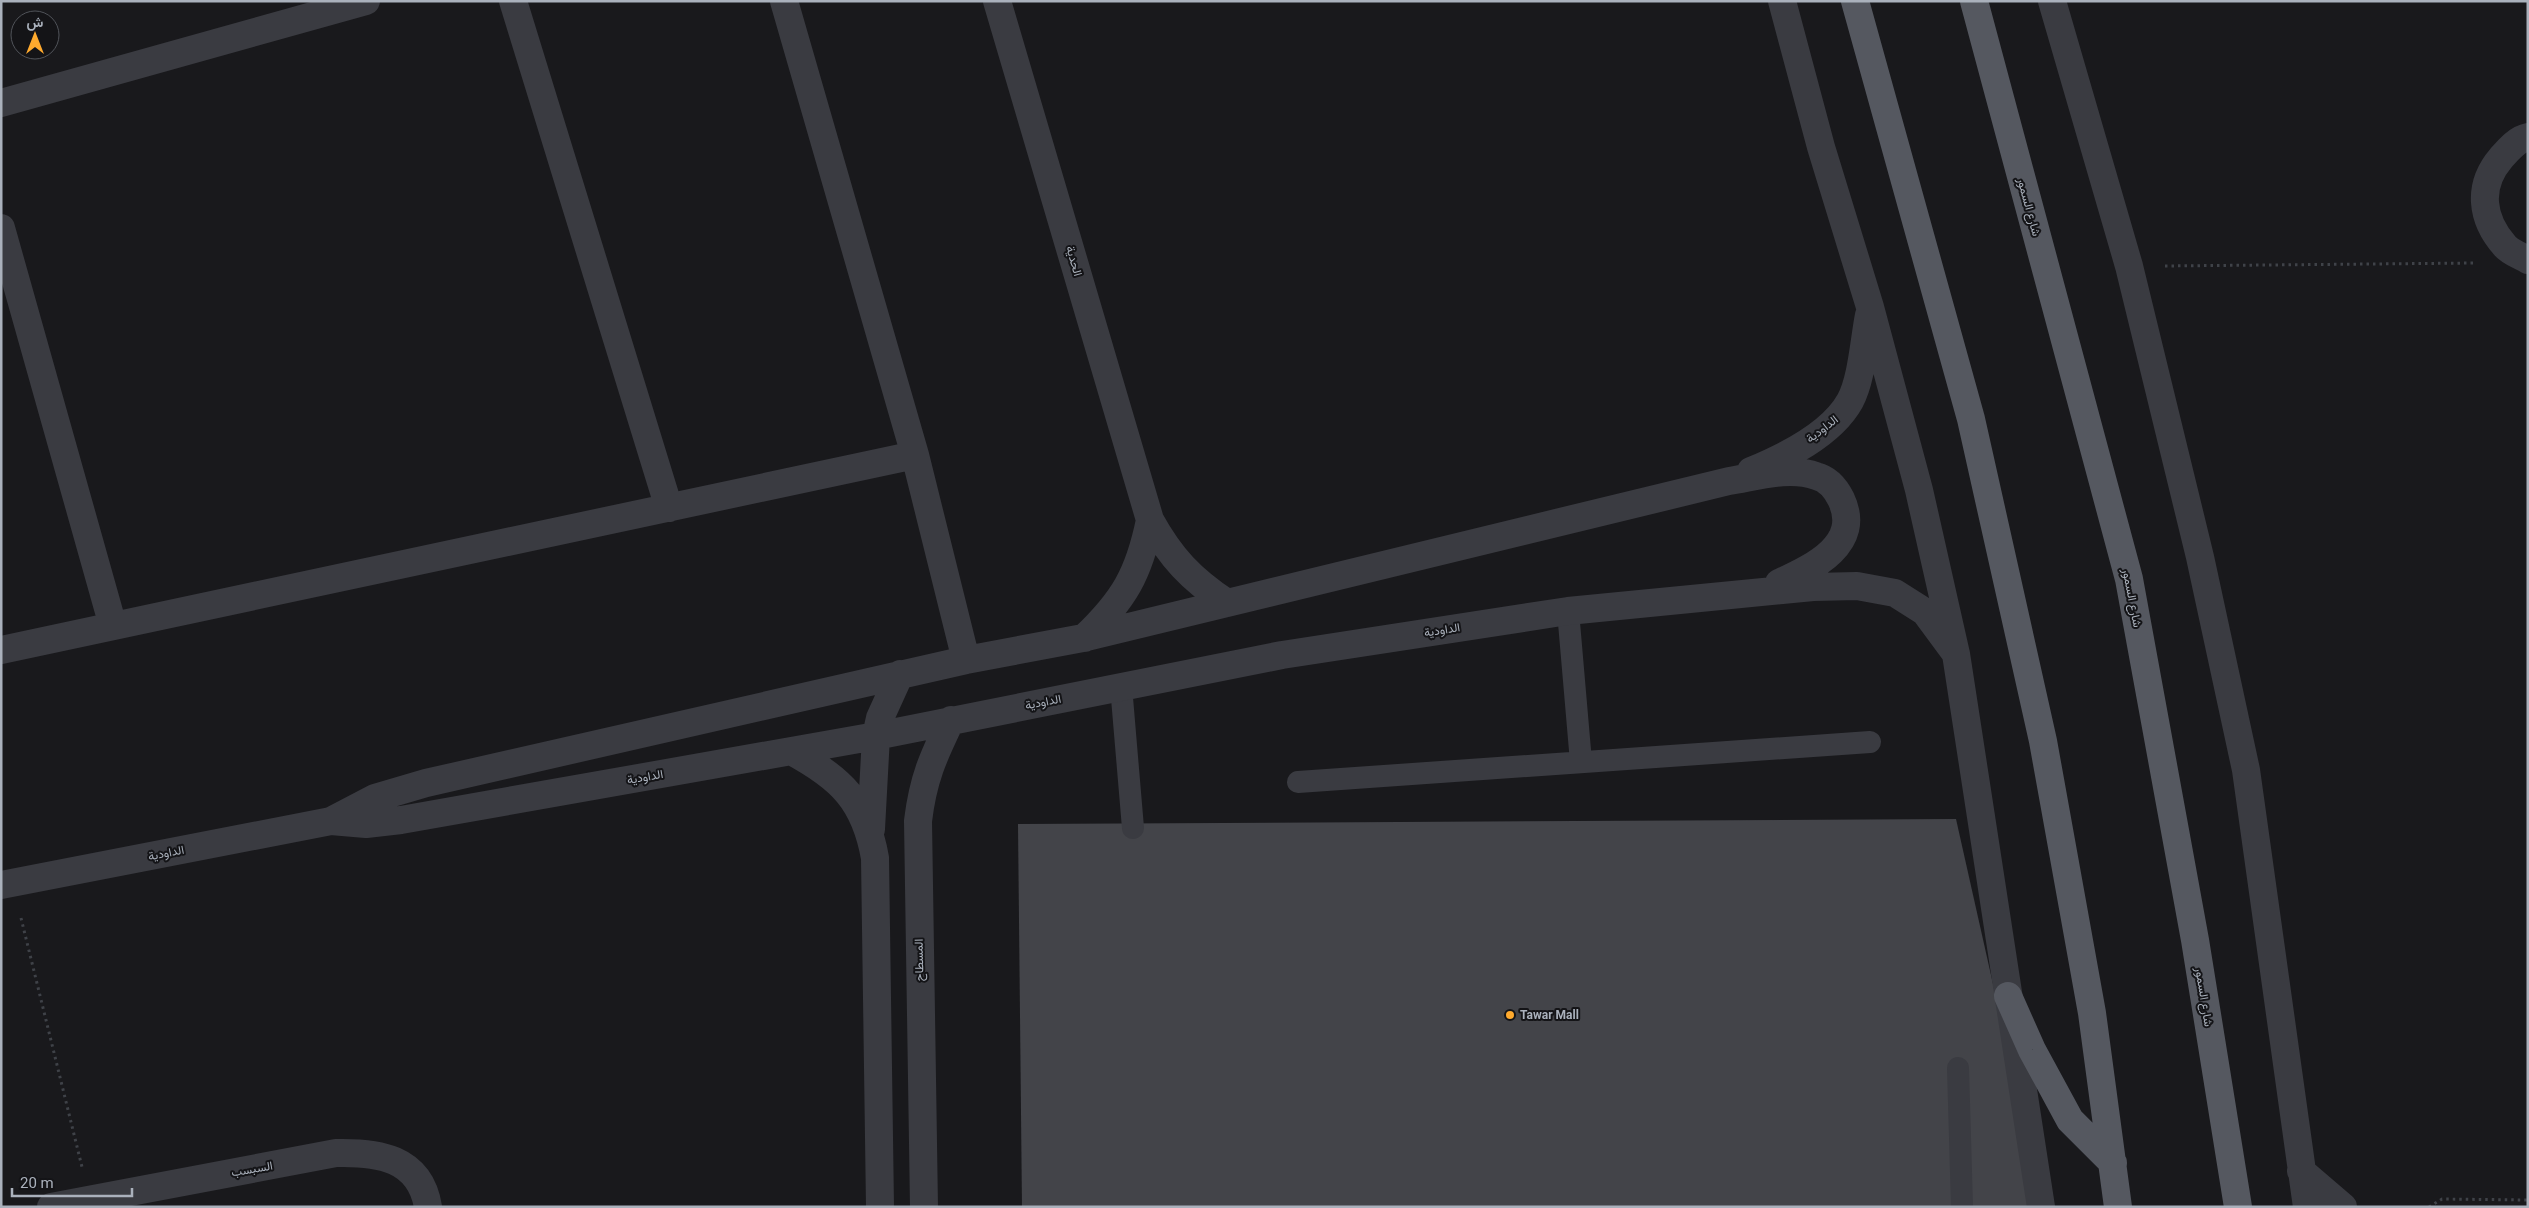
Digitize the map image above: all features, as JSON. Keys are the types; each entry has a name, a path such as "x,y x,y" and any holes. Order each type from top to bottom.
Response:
{"main road":[{"path":"1855,1 1971,419 2043,741 2092,1013 2118,1207"},
{"name":"شارع السمور","path":"1974,1 2129,579 2195,940 2238,1207"},
{"path":"2008,996 2032,1050 2070,1120 2113,1163"}],"street":[{"path":"1,103 366,1"},
{"path":"513,1 669,508"},
{"path":"784,1 915,455 966,660"},
{"name":"الحدية","path":"998,1 1150,520 1164,545 1182,568 1203,587 1227,603"},
{"path":"1782,1 1821,147 1870,307 1919,490 1956,654 2041,1207"},
{"path":"2057,5 2129,266 2200,557 2246,770 2307,1207"},
{"path":"2528,137 2523,138 2509,149 2490,171 2484,195 2490,224 2506,247 2528,260"},
{"path":"1,228 113,626"},
{"name":"الداودية","path":"1728,481 1761,467 1805,443 1841,414 1850,400 1856,382 1870,307"},
{"path":"1,650 915,455"},
{"name":"الداودية","path":"331,821 375,798 417,785 900,674 1083,638 1728,481 1793,472 1816,476 1830,484 1842,502 1846,514 1844,531 1839,544 1811,568 1758,593"},
{"name":"الحدية","path":"1083,638 1109,614 1129,586 1143,554 1150,520"},
{"name":"الداودية","path":"7,884 331,821 384,823 876,736 1282,655 1568,611 1813,587 1857,586 1895,593 1925,612 1956,654"},
{"path":"880,1207 875,858 871,833 876,736 883,711 900,674"},
{"name":"المسطاح","path":"924,1207 918,821 922,790 930,762 951,720"},
{"path":"791,751 820,766 841,784 856,800 871,833"},
{"name":"السبسب","path":"51,1207 336,1153 366,1152 397,1161 409,1171 415,1177 428,1207"},
{"path":"2302,1171 2343,1207"}],"lane":[{"path":"1568,611 1581,762"},
{"path":"1121,686 1133,828"},
{"path":"1298,782 1870,742"},
{"path":"1958,1068 1962,1207"}],"path":[{"path":"2129,266 2478,262"},
{"path":"7,884 90,1199"},
{"path":"2429,1207 2442,1199 2528,1200"}],"building":[{"name":"Tawar Mall","path":"1956,819 2043,1207 1022,1207 1018,824"}],"place":[{"name":"Tawar Mall","path":"1510,1015"}]}
